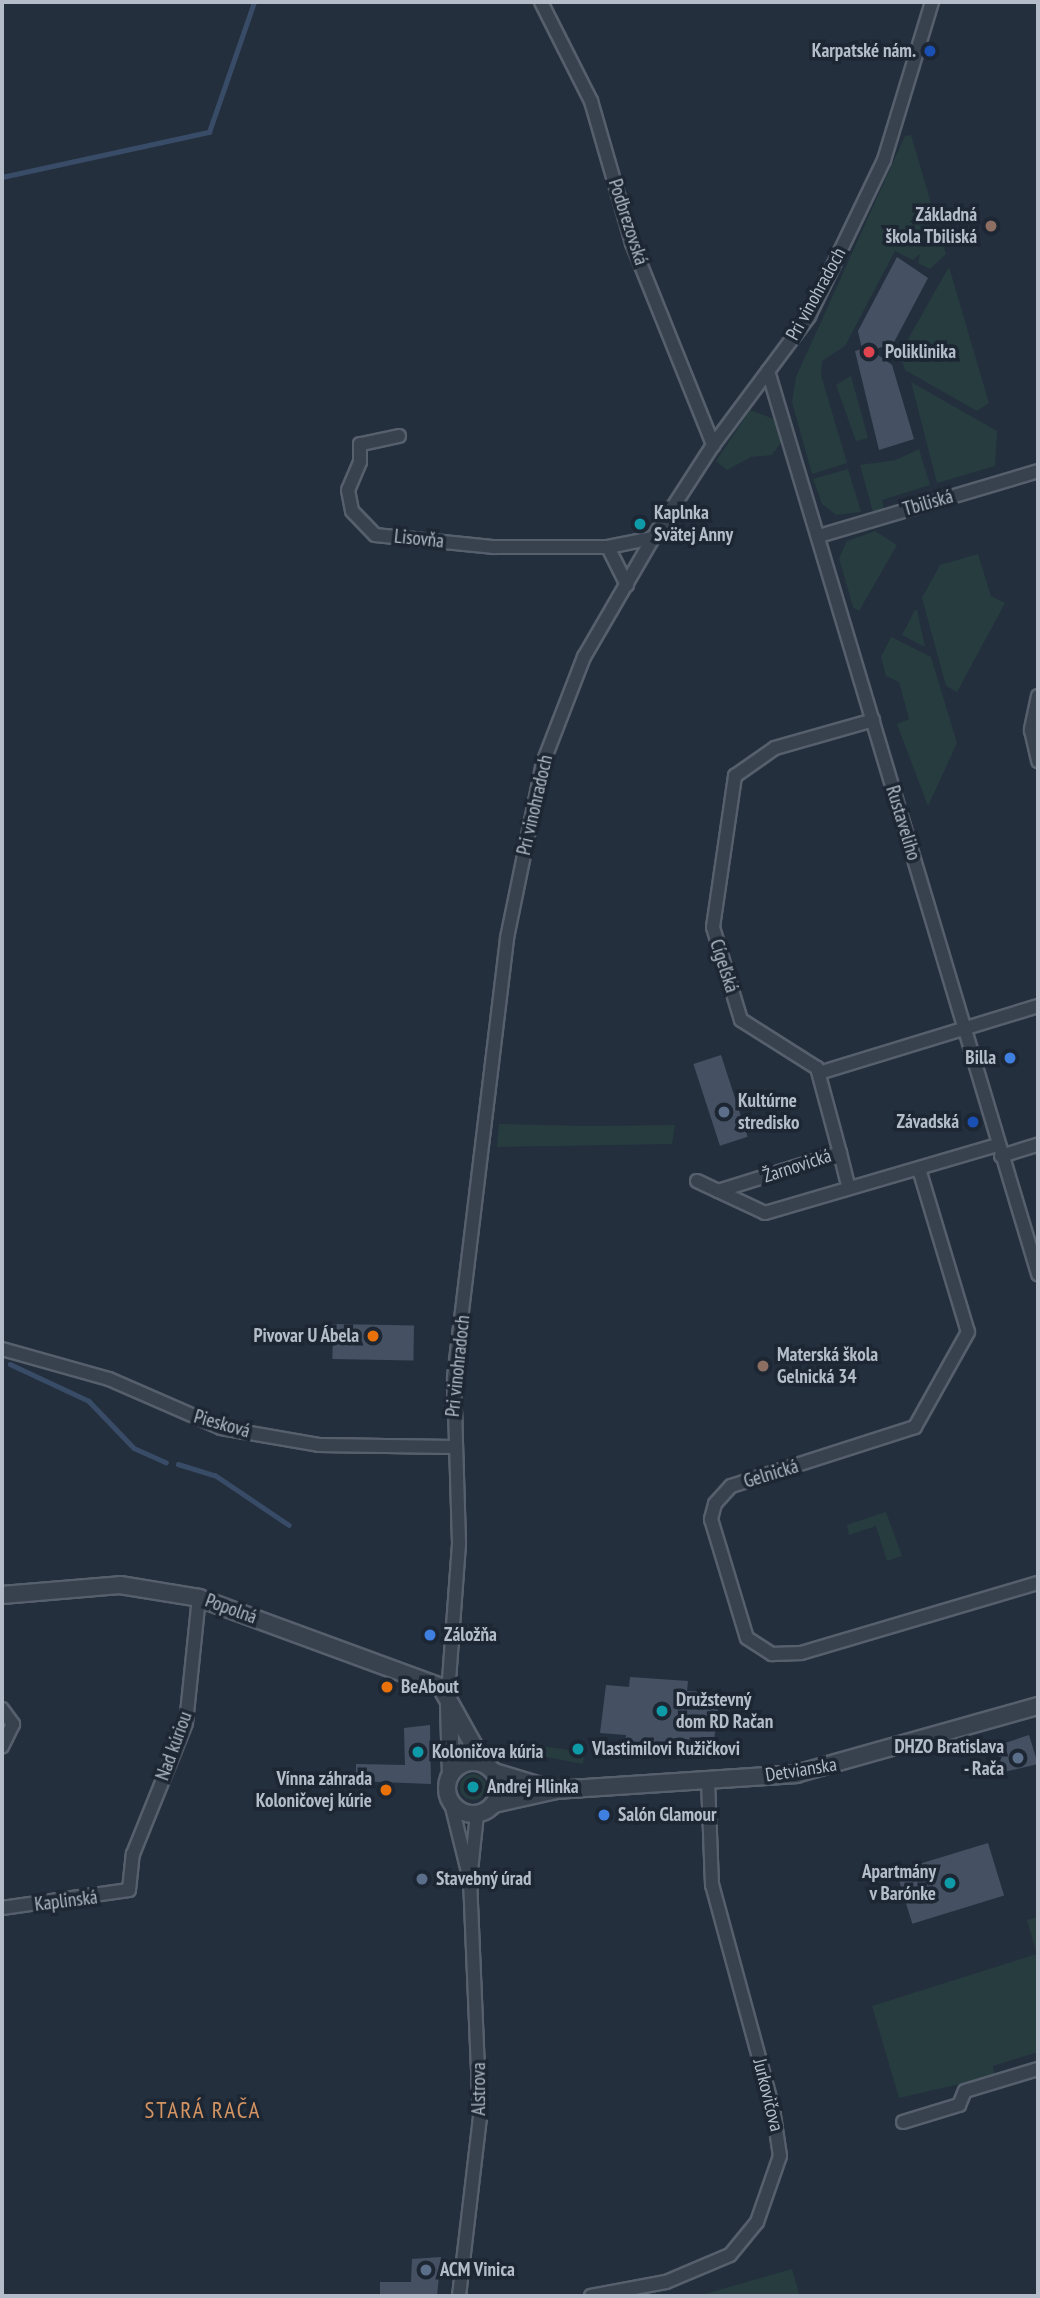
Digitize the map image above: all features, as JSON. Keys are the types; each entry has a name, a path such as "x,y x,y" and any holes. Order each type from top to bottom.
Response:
{"street":[{"name":"Podbrezovská","path":"541,2 591,101 632,243 713,445"},
{"name":"Pri vinohradoch","path":"451,1774 449,1698 459,1543 453,1447 453,1385 470,1226 519,873 552,735 584,657 653,538 713,445 809,316 884,160 932,2"},
{"name":"Rustaveliho","path":"768,371 1038,1274"},
{"name":"Lisovňa","path":"399,436 360,444 360,462 348,490 352,511 375,535 494,547 608,547 653,538"},
{"name":"Tbiliská","path":"819,536 1038,471"},
{"path":"608,547 626,585"},
{"path":"1038,696 1031,730 1038,761"},
{"name":"Cígeľská","path":"819,1073 806,1058 741,1020 713,931 731,783 760,755 873,720"},
{"path":"840,1153 819,1073 1038,1006"},
{"path":"1000,1150 1038,1144"},
{"name":"Žarnovická","path":"697,1181 765,1213 919,1169 1000,1150"},
{"name":"Žarnovická","path":"719,1191 840,1153 849,1188"},
{"name":"Gelnická","path":"919,1169 968,1332 915,1427 905,1433 731,1486 720,1496 711,1518 749,1642 772,1654 801,1653 1038,1583"},
{"name":"Piesková","path":"2,1349 109,1379 221,1428 319,1445 453,1447"},
{"name":"Popolná","path":"2,1595 120,1585 199,1598 449,1698"},
{"name":"Nad kúriou","path":"129,1890 133,1854 186,1723 199,1598"},
{"path":"449,1698 489,1768 499,1789 494,1804 477,1814 460,1810 450,1799 451,1774 467,1763 489,1768"},
{"name":"Detvianska","path":"494,1804 556,1790 708,1780 837,1766 1038,1706"},
{"path":"2,1709 13,1724 2,1747"},
{"name":"Detvianska","path":"489,1768 556,1790"},
{"name":"Jurkovičova","path":"591,2296 666,2282 730,2255 757,2222 780,2156 774,2109 712,1885 708,1780"},
{"name":"Alstrova","path":"450,1799 470,1880"},
{"name":"Alstrova","path":"459,2296 474,2203 480,2119 470,1880 477,1814"},
{"name":"Kaplinská","path":"2,1908 129,1890"},
{"path":"903,2122 959,2105 965,2091 1038,2069"}],"green space":[{"path":"911,135 946,254 930,269 918,263 920,254 913,260 895,251 845,346 822,361 821,375 847,463 812,474 792,402 796,377 905,136"},
{"path":"949,267 989,403 977,411 905,370 900,353"},
{"path":"851,376 868,438 856,441 836,385"},
{"path":"911,382 997,431 995,466 937,483"},
{"path":"750,410 774,419 781,442 772,455 751,457 727,470 716,461"},
{"path":"919,449 930,485 882,500 884,509 873,512 860,465 896,460"},
{"path":"848,469 861,512 836,515 822,504 813,479"},
{"path":"875,531 897,545 859,611 853,607 839,558 847,541"},
{"path":"978,554 991,596 1005,603 957,692 946,686 922,598 940,565"},
{"path":"917,610 925,647 902,635"},
{"path":"891,637 931,657 957,743 928,806 897,724 909,719 899,682 886,676 881,657"},
{"path":"499,1124 675,1125 672,1144 497,1147"},
{"path":"886,1512 902,1556 887,1561 876,1526 849,1535 847,1525"},
{"path":"527,1744 584,1752 583,1764 525,1753"},
{"path":"473,1774 482,1778 486,1787 482,1796 473,1800 464,1796 460,1787 464,1778"},
{"path":"1038,1917 1038,2052 993,2066 995,2076 899,2098 872,2006 1037,1954 1027,1920"},
{"path":"792,2269 800,2296 698,2296"}],"building":[{"name":"Poliklinika","path":"897,257 928,278 893,344 871,350 892,365 914,439 879,450 855,351 862,349 858,331"},
{"name":"Kultúrne stredisko","path":"721,1055 748,1137 720,1146 693,1064"},
{"name":"Pivovar U Ábela","path":"333,1324 414,1325 413,1360 332,1359"},
{"name":"Družstevný dom RD Račan","path":"630,1677 688,1681 687,1691 720,1693 714,1741 684,1739 683,1748 625,1744 626,1735 600,1733 606,1685 629,1687"},
{"name":"Koloničova kúria","path":"430,1725 431,1784 356,1781 356,1764 405,1765 404,1728"},
{"name":"DHZO Bratislava - Rača","path":"1029,1735 1038,1764 1004,1772 998,1753 1004,1751 1002,1744"},
{"name":"Apartmány v Barónke","path":"988,1843 1004,1896 912,1924 896,1871"},
{"name":"ACM Vinica","path":"441,2257 437,2296 380,2296 380,2282 411,2282 412,2259"}],"waterway":[{"path":"2,177 209,132 254,2"},
{"path":"10,1364 89,1401 134,1448 166,1462"},
{"path":"178,1464 215,1475 289,1525"}],"place":[{"name":"Karpatské nám.","path":"930,51"},
{"name":"Základná škola Tbiliská","path":"991,226"},
{"name":"Poliklinika","path":"869,352"},
{"name":"Kaplnka Svätej Anny","path":"640,524"},
{"name":"Billa","path":"1010,1058"},
{"name":"Kultúrne stredisko","path":"724,1112"},
{"name":"Závadská","path":"973,1122"},
{"name":"Pivovar U Ábela","path":"373,1336"},
{"name":"Materská škola Gelnická 34","path":"763,1366"},
{"name":"Záložňa","path":"430,1635"},
{"name":"BeAbout","path":"387,1687"},
{"name":"Družstevný dom RD Račan","path":"662,1711"},
{"name":"Vlastimilovi Ružičkovi","path":"578,1749"},
{"name":"Koloničova kúria","path":"418,1752"},
{"name":"DHZO Bratislava - Rača","path":"1018,1758"},
{"name":"Andrej Hlinka","path":"473,1787"},
{"name":"Vínna záhrada Koloničovej kúrie","path":"386,1790"},
{"name":"Salón Glamour","path":"604,1815"},
{"name":"Stavebný úrad","path":"422,1879"},
{"name":"Apartmány v Barónke","path":"950,1883"},
{"name":"ACM Vinica","path":"426,2270"}],"district":[{"name":"STARÁ RAČA","path":"203,2110"}]}
